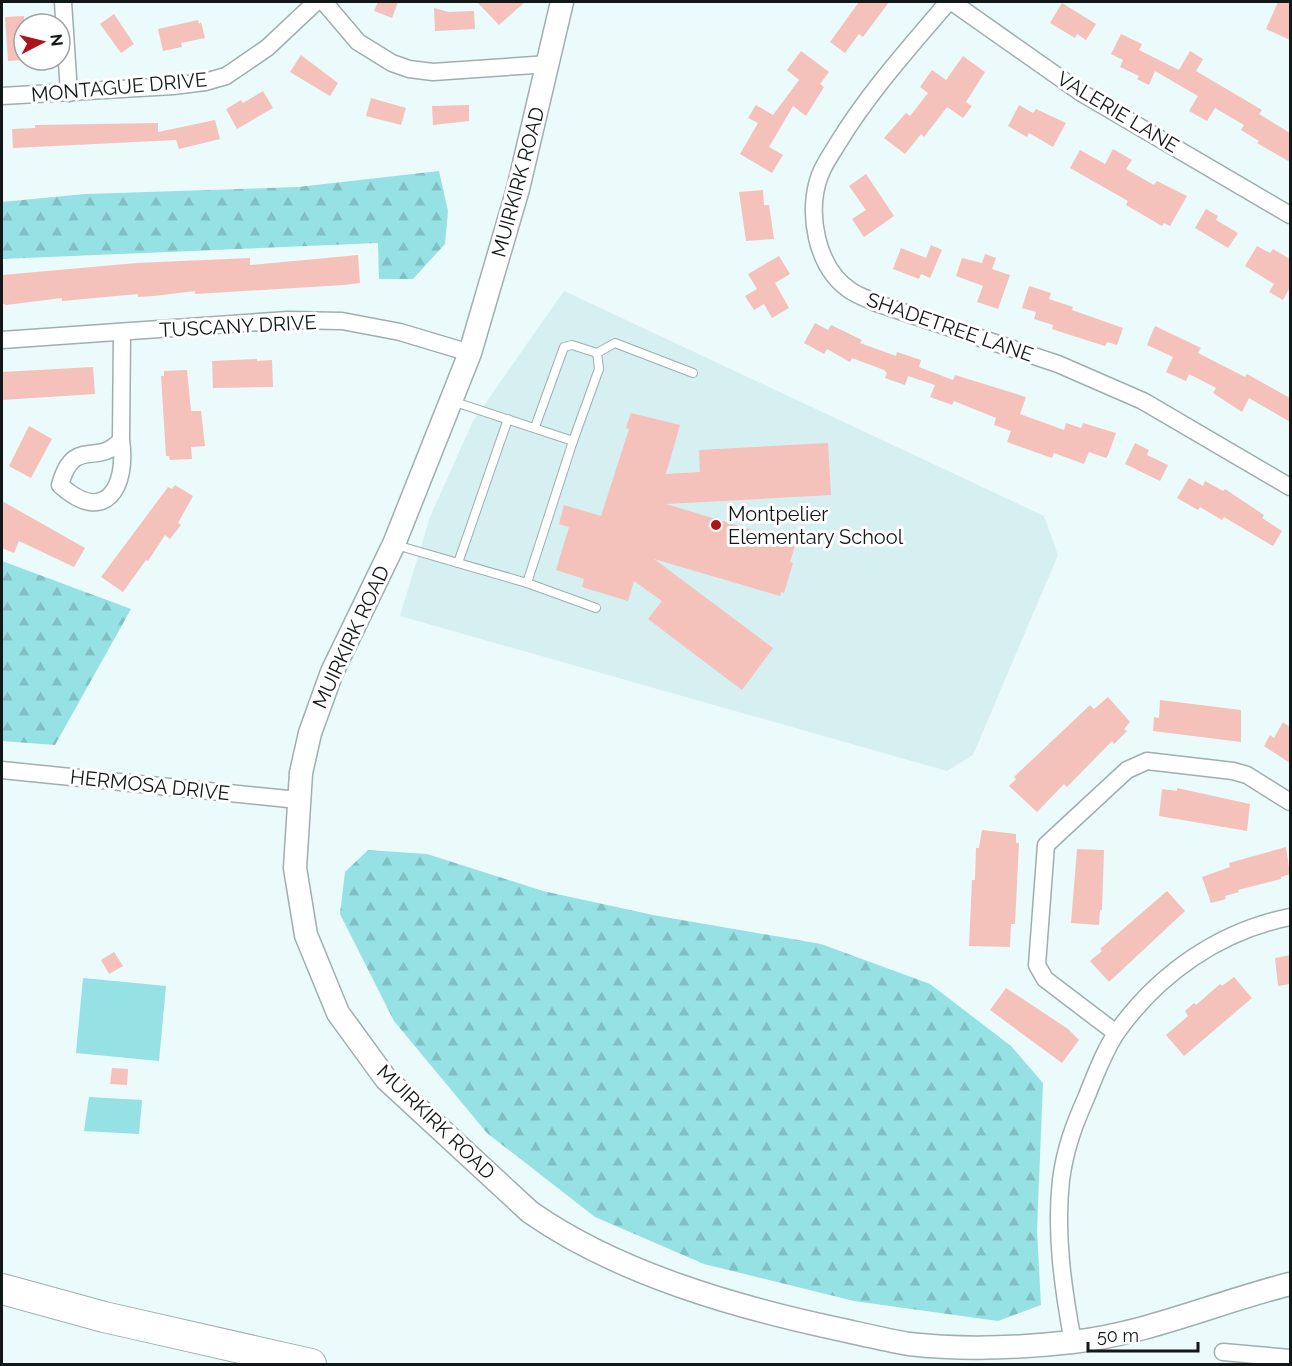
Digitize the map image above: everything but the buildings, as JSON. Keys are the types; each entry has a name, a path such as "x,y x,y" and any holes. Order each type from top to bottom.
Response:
{"highway":[{"path":"2,1290 104,1317 311,1365"}],"main road":[{"name":"MUIRKIRK ROAD","path":"562,2 518,189 470,353 394,544 320,701 304,755 298,800 295,868 306,935 338,1013 386,1079 489,1175 546,1223 622,1264 756,1310 909,1344 971,1347 1073,1342 1163,1322 1236,1298 1290,1284"}],"street":[{"path":"63,2 69,93"},
{"name":"MONTAGUE DRIVE","path":"2,96 173,86 205,82 226,76 267,48 316,2"},
{"path":"324,2 358,42 392,63 409,69 432,72 549,64"},
{"name":"VALERIE LANE","path":"950,2 1080,92 1290,215"},
{"name":"SHADETREE LANE","path":"950,2 849,126 820,173 814,196 815,224 821,251 833,274 850,290 876,303 1058,364 1143,400 1290,487"},
{"name":"TUSCANY DRIVE","path":"2,340 288,320 342,321 400,332 470,353"},
{"path":"121,440 122,332"},
{"path":"1116,1033 1045,979 1037,965 1046,845 1127,770 1147,761 1233,771 1247,775 1290,802"},
{"name":"HERMOSA DRIVE","path":"2,770 298,800"},
{"path":"1073,1342 1061,1262 1061,1182 1071,1129 1116,1033 1160,986 1201,950 1249,927 1290,917"},
{"path":"1223,1352 1290,1359"}],"lane":[{"path":"535,427 564,347 572,345 597,353 615,343 693,373"},
{"path":"527,583 598,369 597,353"},
{"path":"452,401 573,441"},
{"path":"458,563 508,419"},
{"path":"394,544 527,583 596,608"}],"shaded area":[{"path":"564,291 1044,516 1058,555 973,755 947,771 400,616 430,517 473,421"}],"green space":[{"path":"439,171 448,211 445,244 413,279 379,279 378,243 2,259 2,202 85,194 298,187"},
{"path":"2,561 131,609 55,745 2,741"},
{"path":"368,850 427,854 543,891 653,915 821,944 930,984 1011,1046 1043,1083 1037,1230 1041,1305 998,1321 854,1301 704,1264 595,1217 487,1133 394,1021 340,914 345,872"},
{"path":"83,978 166,986 159,1061 76,1053"},
{"path":"89,1097 142,1100 139,1134 84,1131"}],"place":[{"name":"Montpelier Elementary School","path":"716,525"}]}
